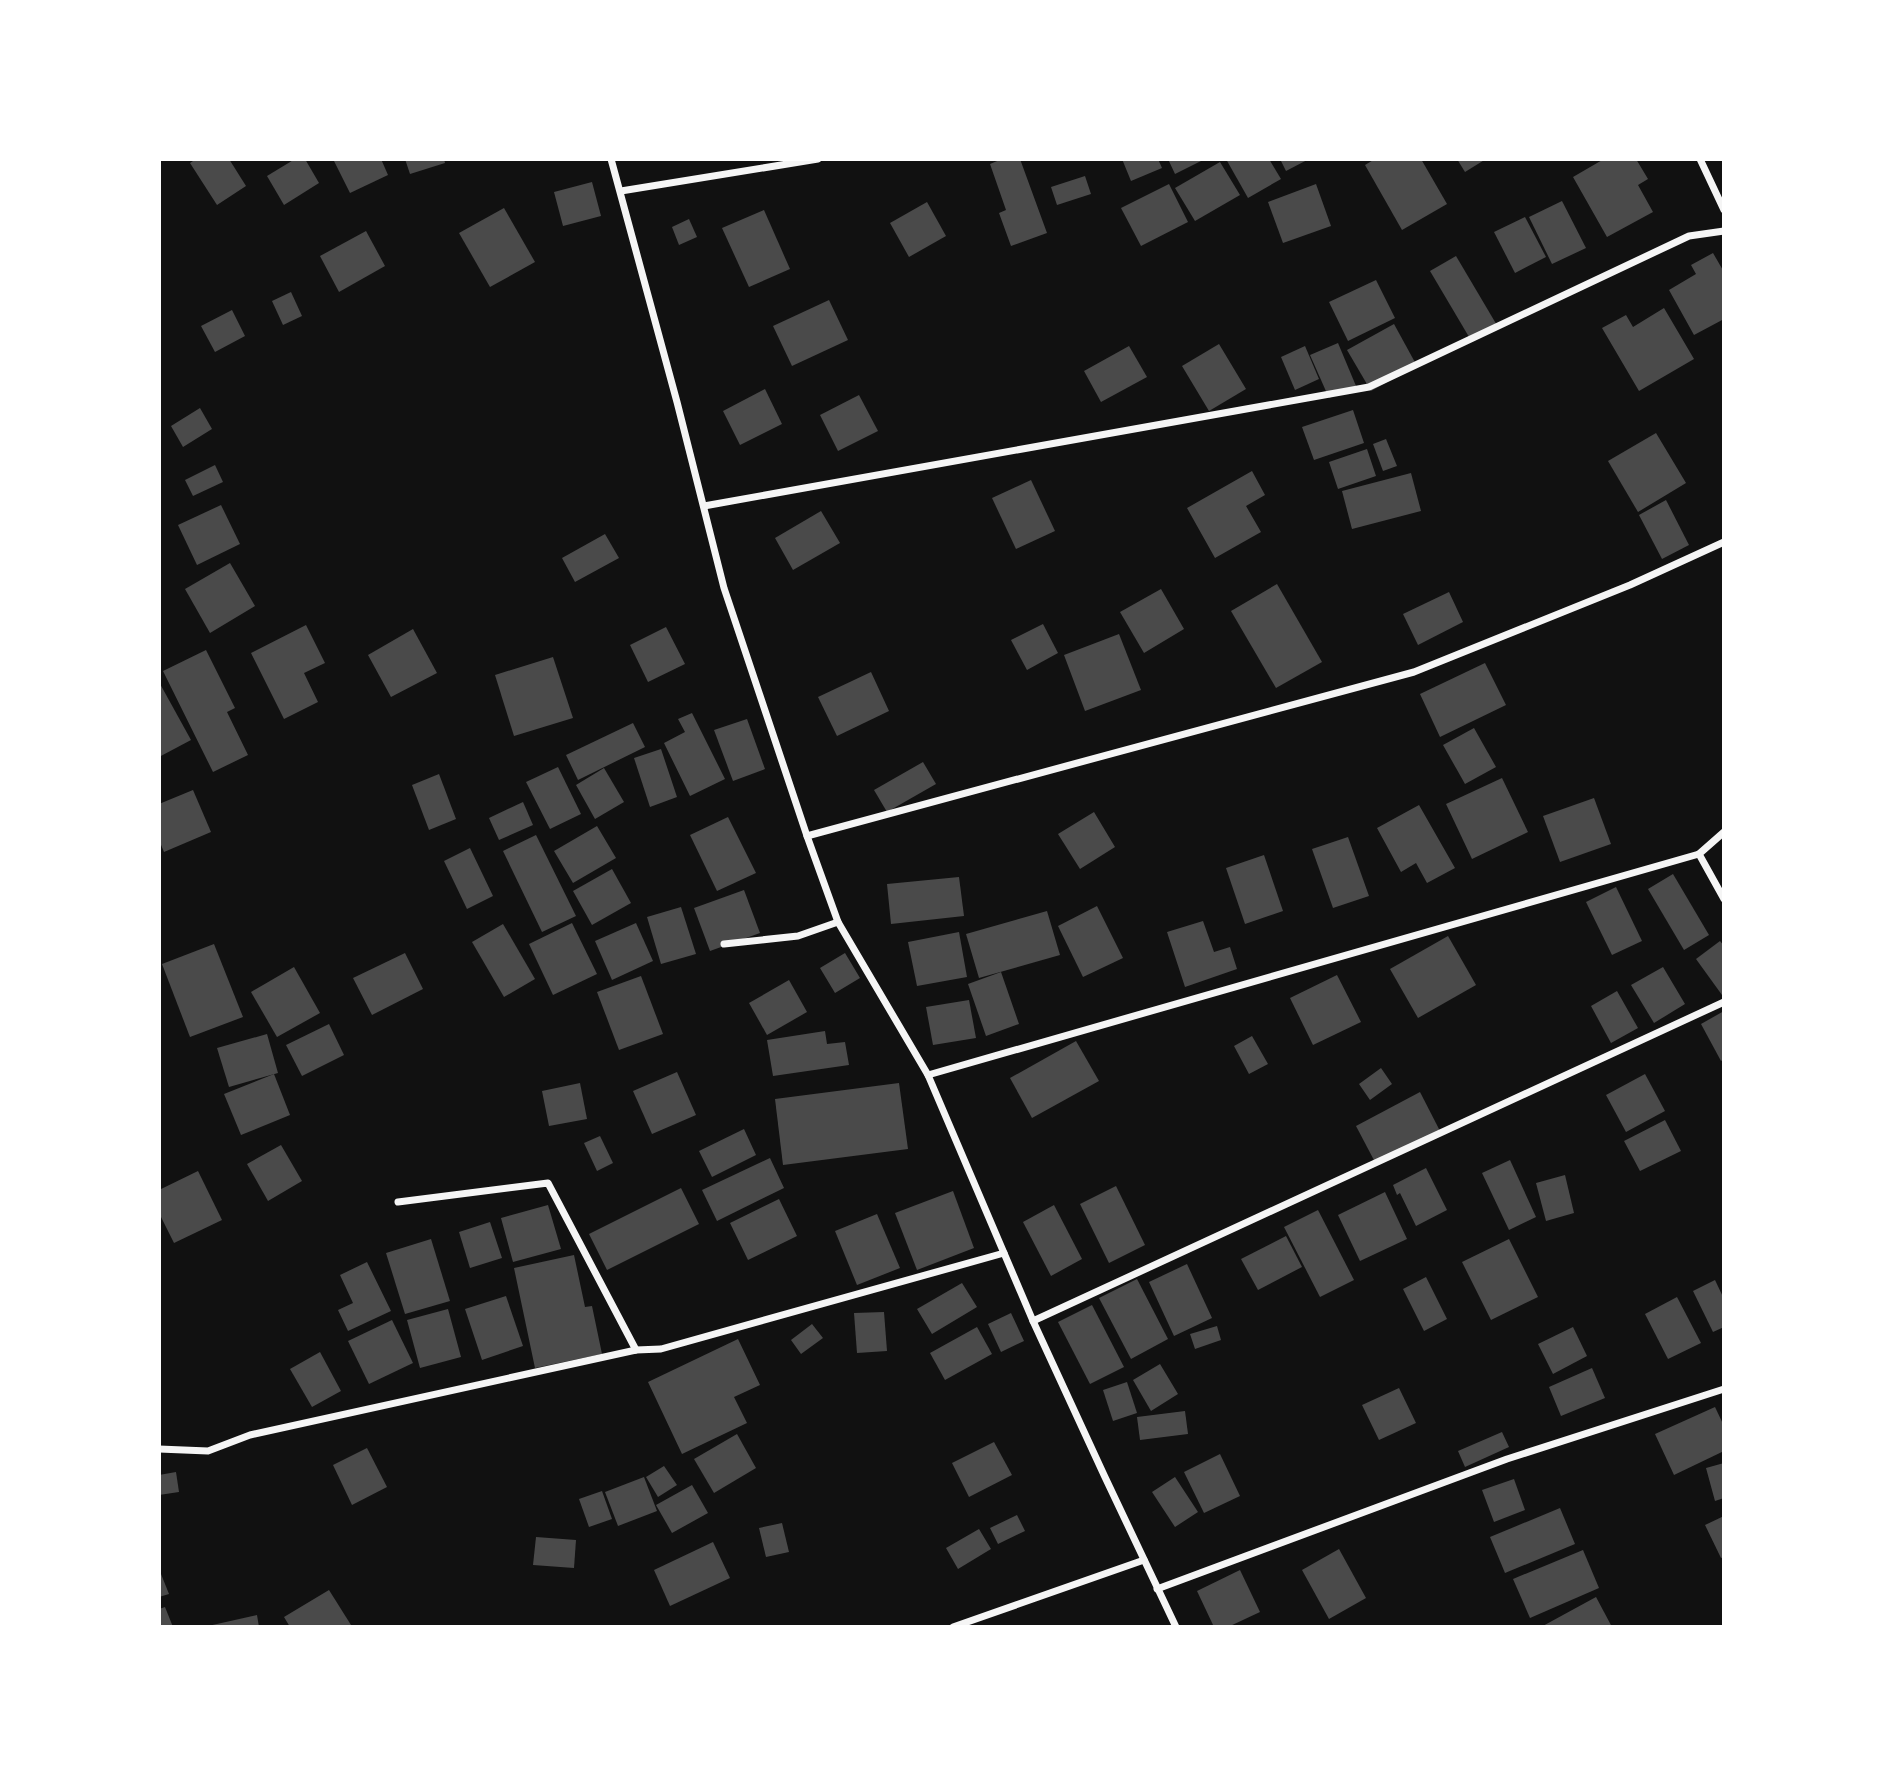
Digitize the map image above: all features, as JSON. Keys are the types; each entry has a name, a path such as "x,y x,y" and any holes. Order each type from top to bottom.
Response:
{"street":[{"path":"611,159 724,588 838,922 928,1075 1033,1321 1176,1627"},
{"path":"621,191 818,159"},
{"path":"1700,159 1724,209"},
{"path":"704,506 1369,387 1689,236 1724,230"},
{"path":"807,836 1414,672 1630,585 1724,542"},
{"path":"928,1075 1699,854 1724,832"},
{"path":"1699,854 1724,899"},
{"path":"724,944 798,936 838,922"},
{"path":"1033,1321 1724,1002"},
{"path":"398,1202 548,1183 636,1349"},
{"path":"159,1449 208,1451 250,1435 636,1349 661,1349 1004,1253"},
{"path":"1157,1589 1507,1459 1724,1389"},
{"path":"953,1627 1144,1560"}],"building":[{"path":"196,159 229,159 246,186 217,205 190,163"},
{"path":"295,159 305,159 319,183 284,205 267,176"},
{"path":"333,159 381,159 388,175 350,193"},
{"path":"405,159 444,159 445,163 410,174"},
{"path":"1002,159 1020,159 1047,233 1011,246 999,213 1006,210 990,164"},
{"path":"1122,159 1158,159 1162,168 1131,181"},
{"path":"1168,159 1205,159 1175,174"},
{"path":"1226,159 1269,159 1281,179 1248,198"},
{"path":"1280,159 1309,159 1286,171"},
{"path":"1375,159 1421,159 1447,204 1402,230 1365,165"},
{"path":"1457,159 1486,159 1465,172"},
{"path":"1604,159 1636,159 1648,179 1638,185 1653,212 1607,237 1573,177"},
{"path":"1220,162 1240,195 1195,221 1175,188"},
{"path":"1085,176 1091,194 1057,205 1051,187"},
{"path":"592,182 601,216 563,226 554,192"},
{"path":"1169,184 1188,222 1141,246 1121,208"},
{"path":"1316,184 1331,226 1283,243 1268,202"},
{"path":"1562,201 1586,248 1552,264 1529,217"},
{"path":"927,202 946,236 909,257 890,223"},
{"path":"504,208 535,262 490,287 459,233"},
{"path":"764,210 790,269 749,287 722,228"},
{"path":"1525,217 1546,257 1515,273 1494,232"},
{"path":"689,219 697,237 679,245 672,227"},
{"path":"366,231 385,266 339,292 320,256"},
{"path":"1713,253 1724,272 1724,319 1694,335 1669,290 1696,274 1691,265"},
{"path":"1456,256 1498,327 1472,342 1430,271"},
{"path":"1376,280 1395,318 1348,341 1329,302"},
{"path":"291,292 302,316 283,325 272,301"},
{"path":"829,300 848,340 792,366 773,326"},
{"path":"1664,308 1694,359 1639,391 1602,328 1626,315 1633,327"},
{"path":"232,310 245,336 215,352 201,326"},
{"path":"1394,324 1417,366 1371,391 1347,350"},
{"path":"1338,343 1356,386 1329,398 1310,355"},
{"path":"1219,344 1246,389 1209,411 1182,366"},
{"path":"1129,346 1147,377 1101,402 1084,371"},
{"path":"1305,346 1319,379 1295,390 1281,357"},
{"path":"765,389 782,424 740,445 723,411"},
{"path":"859,395 878,431 838,451 820,415"},
{"path":"200,408 212,429 183,447 171,426"},
{"path":"1353,410 1364,443 1314,460 1302,427"},
{"path":"1656,433 1686,483 1638,512 1608,461"},
{"path":"1386,439 1397,466 1383,471 1373,444"},
{"path":"1367,449 1376,476 1338,489 1329,462"},
{"path":"215,465 223,482 193,496 185,480"},
{"path":"1252,471 1265,495 1246,506 1261,532 1215,558 1187,508"},
{"path":"1411,473 1421,511 1352,529 1342,491"},
{"path":"1031,480 1055,531 1016,549 992,498"},
{"path":"1666,500 1689,545 1662,559 1639,515"},
{"path":"221,505 240,544 197,565 178,525"},
{"path":"821,511 840,543 793,570 775,538"},
{"path":"605,534 619,558 575,582 562,558"},
{"path":"230,563 255,606 210,633 185,589"},
{"path":"1277,584 1322,662 1276,688 1231,611"},
{"path":"1161,589 1184,629 1144,653 1120,612"},
{"path":"1449,592 1463,622 1418,645 1403,614"},
{"path":"1043,624 1058,653 1027,670 1011,640"},
{"path":"306,625 325,663 304,673 318,702 284,719 251,653"},
{"path":"666,627 685,664 648,682 630,645"},
{"path":"413,629 437,673 391,697 368,655"},
{"path":"1119,634 1141,690 1085,711 1064,655"},
{"path":"206,650 235,708 227,712 248,755 213,772 163,671"},
{"path":"553,657 573,718 514,736 495,675"},
{"path":"1485,663 1506,705 1440,737 1420,694"},
{"path":"871,672 889,711 837,736 818,697"},
{"path":"159,682 191,740 159,757"},
{"path":"692,713 725,779 690,796 664,743 685,732 678,719"},
{"path":"747,719 765,769 733,781 714,730"},
{"path":"633,723 645,747 578,780 566,755"},
{"path":"1474,728 1496,767 1465,784 1443,745"},
{"path":"661,749 677,797 650,807 634,758"},
{"path":"923,762 936,784 887,812 874,790"},
{"path":"558,767 581,814 550,829 526,782"},
{"path":"604,768 624,802 595,819 576,785"},
{"path":"439,774 456,819 429,830 412,785"},
{"path":"1502,778 1528,832 1472,859 1446,804"},
{"path":"193,790 211,832 164,852 159,840 159,804"},
{"path":"1594,798 1611,844 1560,862 1543,816"},
{"path":"523,802 533,825 499,840 489,818"},
{"path":"1419,805 1455,868 1427,883 1416,863 1401,872 1377,828"},
{"path":"1094,812 1115,847 1080,869 1058,834"},
{"path":"728,817 756,873 717,891 690,835"},
{"path":"597,826 616,858 573,883 554,851"},
{"path":"536,835 576,916 542,932 503,851"},
{"path":"1348,837 1369,896 1333,908 1312,849"},
{"path":"470,848 493,896 467,909 444,861"},
{"path":"1264,855 1283,911 1245,924 1226,868"},
{"path":"612,869 631,903 592,925 573,891"},
{"path":"1673,874 1709,935 1684,950 1648,889"},
{"path":"959,877 964,916 891,924 887,884"},
{"path":"1616,887 1642,941 1612,955 1586,902"},
{"path":"744,890 760,933 710,951 694,908"},
{"path":"1097,906 1123,958 1083,977 1058,926"},
{"path":"681,907 696,954 661,964 647,917"},
{"path":"1047,911 1060,955 979,978 966,934"},
{"path":"1203,921 1214,952 1230,947 1237,969 1185,987 1167,932"},
{"path":"572,923 597,974 553,995 529,944"},
{"path":"636,923 653,961 612,980 595,941"},
{"path":"503,924 535,979 504,997 472,942"},
{"path":"959,932 967,977 917,986 908,942"},
{"path":"1448,936 1476,985 1418,1018 1390,969"},
{"path":"1720,941 1724,946 1722,995 1696,959"},
{"path":"214,944 243,1017 190,1037 162,964"},
{"path":"405,953 423,989 372,1015 353,978"},
{"path":"845,953 860,978 835,993 820,968"},
{"path":"294,967 320,1013 277,1037 251,992"},
{"path":"1663,967 1685,1004 1654,1023 1631,985"},
{"path":"1001,972 1019,1024 986,1036 968,984"},
{"path":"1337,975 1361,1022 1313,1045 1290,998"},
{"path":"641,976 663,1034 619,1050 597,992"},
{"path":"789,980 807,1012 767,1035 749,1003"},
{"path":"1617,991 1638,1028 1611,1043 1591,1006"},
{"path":"969,1000 976,1038 933,1045 926,1007"},
{"path":"1724,1011 1724,1059 1721,1061 1701,1024"},
{"path":"329,1024 344,1055 302,1076 286,1045"},
{"path":"825,1031 827,1044 845,1042 849,1065 773,1076 767,1040"},
{"path":"267,1034 278,1073 229,1087 217,1048"},
{"path":"1252,1036 1268,1064 1249,1074 1234,1046"},
{"path":"1076,1041 1099,1081 1032,1118 1010,1078"},
{"path":"1381,1068 1392,1084 1370,1100 1359,1084"},
{"path":"677,1072 696,1115 652,1134 633,1091"},
{"path":"274,1074 290,1115 241,1135 224,1094"},
{"path":"1645,1074 1665,1111 1626,1132 1606,1095"},
{"path":"580,1083 587,1119 549,1126 542,1091"},
{"path":"899,1083 908,1149 783,1165 775,1099"},
{"path":"1420,1092 1440,1131 1376,1164 1356,1126"},
{"path":"1665,1120 1681,1151 1640,1171 1624,1141"},
{"path":"744,1129 756,1155 712,1177 699,1151"},
{"path":"600,1136 613,1163 597,1171 584,1143"},
{"path":"281,1145 302,1181 268,1201 247,1164"},
{"path":"770,1158 784,1188 717,1221 702,1190"},
{"path":"1510,1160 1536,1217 1509,1230 1482,1173"},
{"path":"1426,1168 1447,1210 1416,1226 1400,1193 1397,1195 1393,1185"},
{"path":"198,1171 222,1220 174,1243 159,1213 159,1190"},
{"path":"1565,1175 1574,1213 1546,1221 1536,1183"},
{"path":"1116,1186 1145,1245 1109,1263 1080,1204"},
{"path":"681,1188 699,1224 607,1270 589,1234"},
{"path":"953,1191 974,1248 917,1270 895,1213"},
{"path":"1385,1192 1407,1239 1360,1261 1338,1215"},
{"path":"779,1199 797,1236 748,1260 730,1223"},
{"path":"548,1205 561,1249 513,1262 501,1218"},
{"path":"1054,1205 1082,1259 1051,1276 1023,1222"},
{"path":"1318,1210 1354,1280 1320,1297 1284,1227"},
{"path":"877,1214 900,1268 857,1285 835,1231"},
{"path":"490,1222 502,1258 470,1268 459,1232"},
{"path":"1286,1236 1302,1267 1258,1290 1241,1259"},
{"path":"431,1239 450,1301 405,1314 386,1253"},
{"path":"1509,1239 1538,1297 1491,1320 1462,1262"},
{"path":"574,1255 585,1307 592,1306 602,1354 535,1368 514,1268"},
{"path":"367,1262 391,1311 348,1331 338,1310 353,1303 340,1275"},
{"path":"1187,1264 1212,1318 1174,1336 1149,1282"},
{"path":"1426,1277 1447,1319 1424,1331 1403,1289"},
{"path":"1137,1279 1168,1339 1131,1359 1099,1298"},
{"path":"1715,1280 1724,1299 1724,1327 1713,1332 1693,1291"},
{"path":"962,1283 977,1307 932,1334 917,1309"},
{"path":"506,1296 523,1346 482,1360 465,1309"},
{"path":"1677,1297 1701,1343 1668,1359 1645,1314"},
{"path":"1092,1305 1124,1367 1090,1384 1058,1322"},
{"path":"448,1309 461,1357 420,1368 407,1320"},
{"path":"884,1312 887,1351 857,1353 854,1313"},
{"path":"1011,1313 1024,1341 1001,1352 988,1324"},
{"path":"392,1320 413,1363 369,1384 348,1341"},
{"path":"812,1324 823,1338 801,1354 791,1340"},
{"path":"1217,1326 1221,1340 1195,1349 1190,1334"},
{"path":"977,1327 992,1354 945,1380 930,1353"},
{"path":"1573,1327 1587,1356 1553,1374 1538,1344"},
{"path":"738,1339 760,1385 734,1397 747,1423 682,1454 648,1382"},
{"path":"320,1352 341,1391 312,1407 290,1369"},
{"path":"1160,1364 1178,1394 1151,1411 1133,1380"},
{"path":"1592,1368 1605,1398 1561,1416 1549,1387"},
{"path":"1127,1382 1137,1413 1113,1421 1103,1390"},
{"path":"1399,1388 1416,1423 1379,1440 1362,1405"},
{"path":"1715,1407 1724,1426 1724,1451 1674,1475 1655,1434"},
{"path":"1185,1411 1188,1434 1140,1440 1137,1417"},
{"path":"1502,1432 1509,1447 1465,1467 1458,1451"},
{"path":"737,1434 756,1468 714,1493 694,1459"},
{"path":"994,1442 1012,1475 969,1497 952,1463"},
{"path":"367,1448 387,1487 352,1505 333,1465"},
{"path":"1220,1454 1240,1496 1204,1513 1184,1472"},
{"path":"1724,1463 1724,1498 1715,1501 1706,1468"},
{"path":"664,1466 677,1485 658,1497 646,1477"},
{"path":"176,1472 179,1492 159,1495 159,1475"},
{"path":"644,1477 657,1511 618,1526 605,1492"},
{"path":"1175,1477 1198,1512 1175,1527 1152,1492"},
{"path":"1514,1479 1525,1510 1494,1522 1482,1490"},
{"path":"692,1485 708,1513 672,1533 656,1505"},
{"path":"602,1491 612,1519 589,1527 579,1499"},
{"path":"1560,1508 1575,1544 1505,1573 1490,1537"},
{"path":"1017,1515 1025,1531 998,1544 990,1528"},
{"path":"1724,1516 1724,1557 1721,1558 1705,1525"},
{"path":"782,1523 789,1552 766,1557 759,1528"},
{"path":"979,1529 991,1549 958,1569 946,1548"},
{"path":"536,1537 576,1540 574,1568 533,1565"},
{"path":"713,1542 730,1578 670,1606 654,1570"},
{"path":"1339,1549 1366,1598 1329,1619 1302,1570"},
{"path":"1583,1550 1599,1588 1530,1618 1513,1579"},
{"path":"159,1569 169,1594 159,1597"},
{"path":"1240,1570 1260,1612 1228,1627 1214,1627 1197,1591"},
{"path":"329,1590 351,1625 290,1627 284,1617"},
{"path":"1596,1597 1612,1627 1541,1627"},
{"path":"165,1607 173,1627 159,1627 159,1609"},
{"path":"257,1615 259,1627 208,1627 208,1626"}]}
